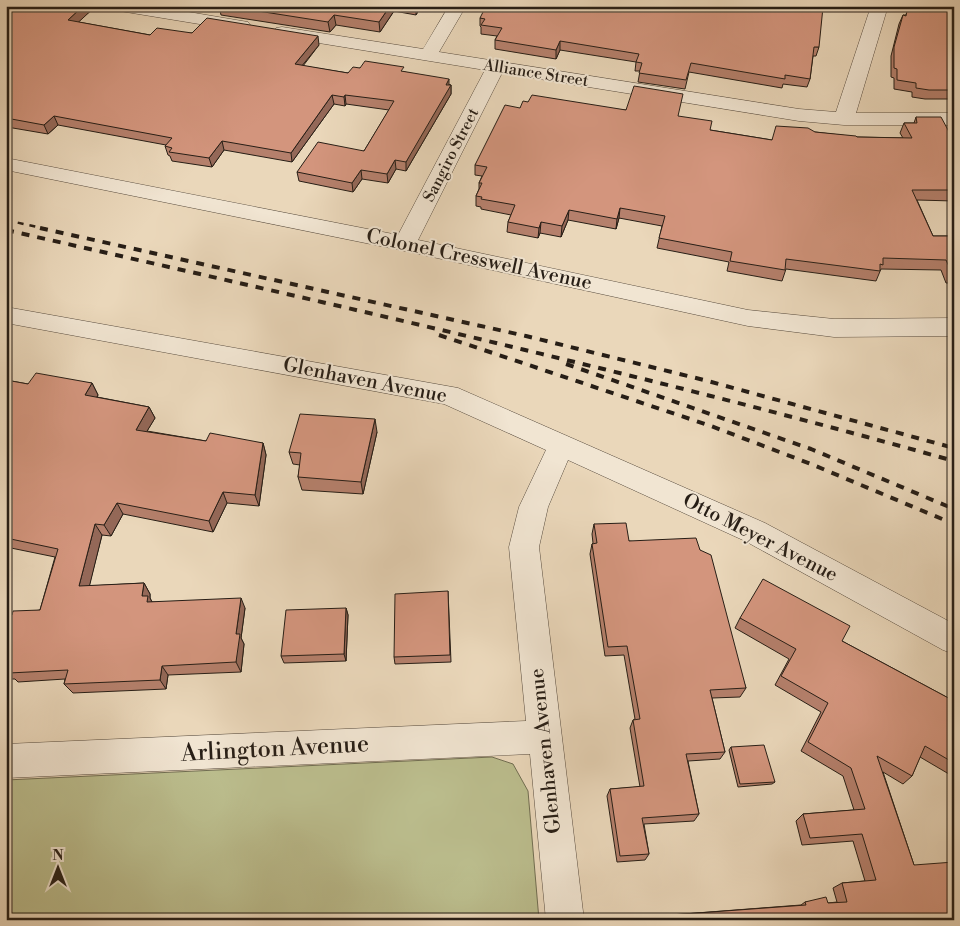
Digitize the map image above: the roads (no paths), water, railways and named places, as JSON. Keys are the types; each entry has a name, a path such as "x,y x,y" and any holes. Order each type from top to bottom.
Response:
{"street":[{"name":"Alliance Street","path":"120,6 171,10 428,55 799,115 844,118 954,119"},
{"path":"428,55 458,6"},
{"path":"844,118 880,6"},
{"name":"Sangiro Street","path":"405,244 496,66"},
{"name":"Colonel Cresswell Avenue","path":"6,164 405,244 748,318 834,328 954,327"},
{"name":"Glenhaven Avenue","path":"6,315 449,395 562,444 530,515 524,547 565,920"},
{"name":"Otto Meyer Avenue","path":"562,444 755,532 954,640"},
{"name":"Arlington Avenue","path":"6,761 545,737"}],"railway":[{"path":"6,220 46,229"},
{"path":"40,228 526,336 704,380 954,448"},
{"path":"6,230 600,368 954,461"},
{"path":"439,335 711,426 811,464 954,524"},
{"path":"566,364 811,449 954,509"}]}
